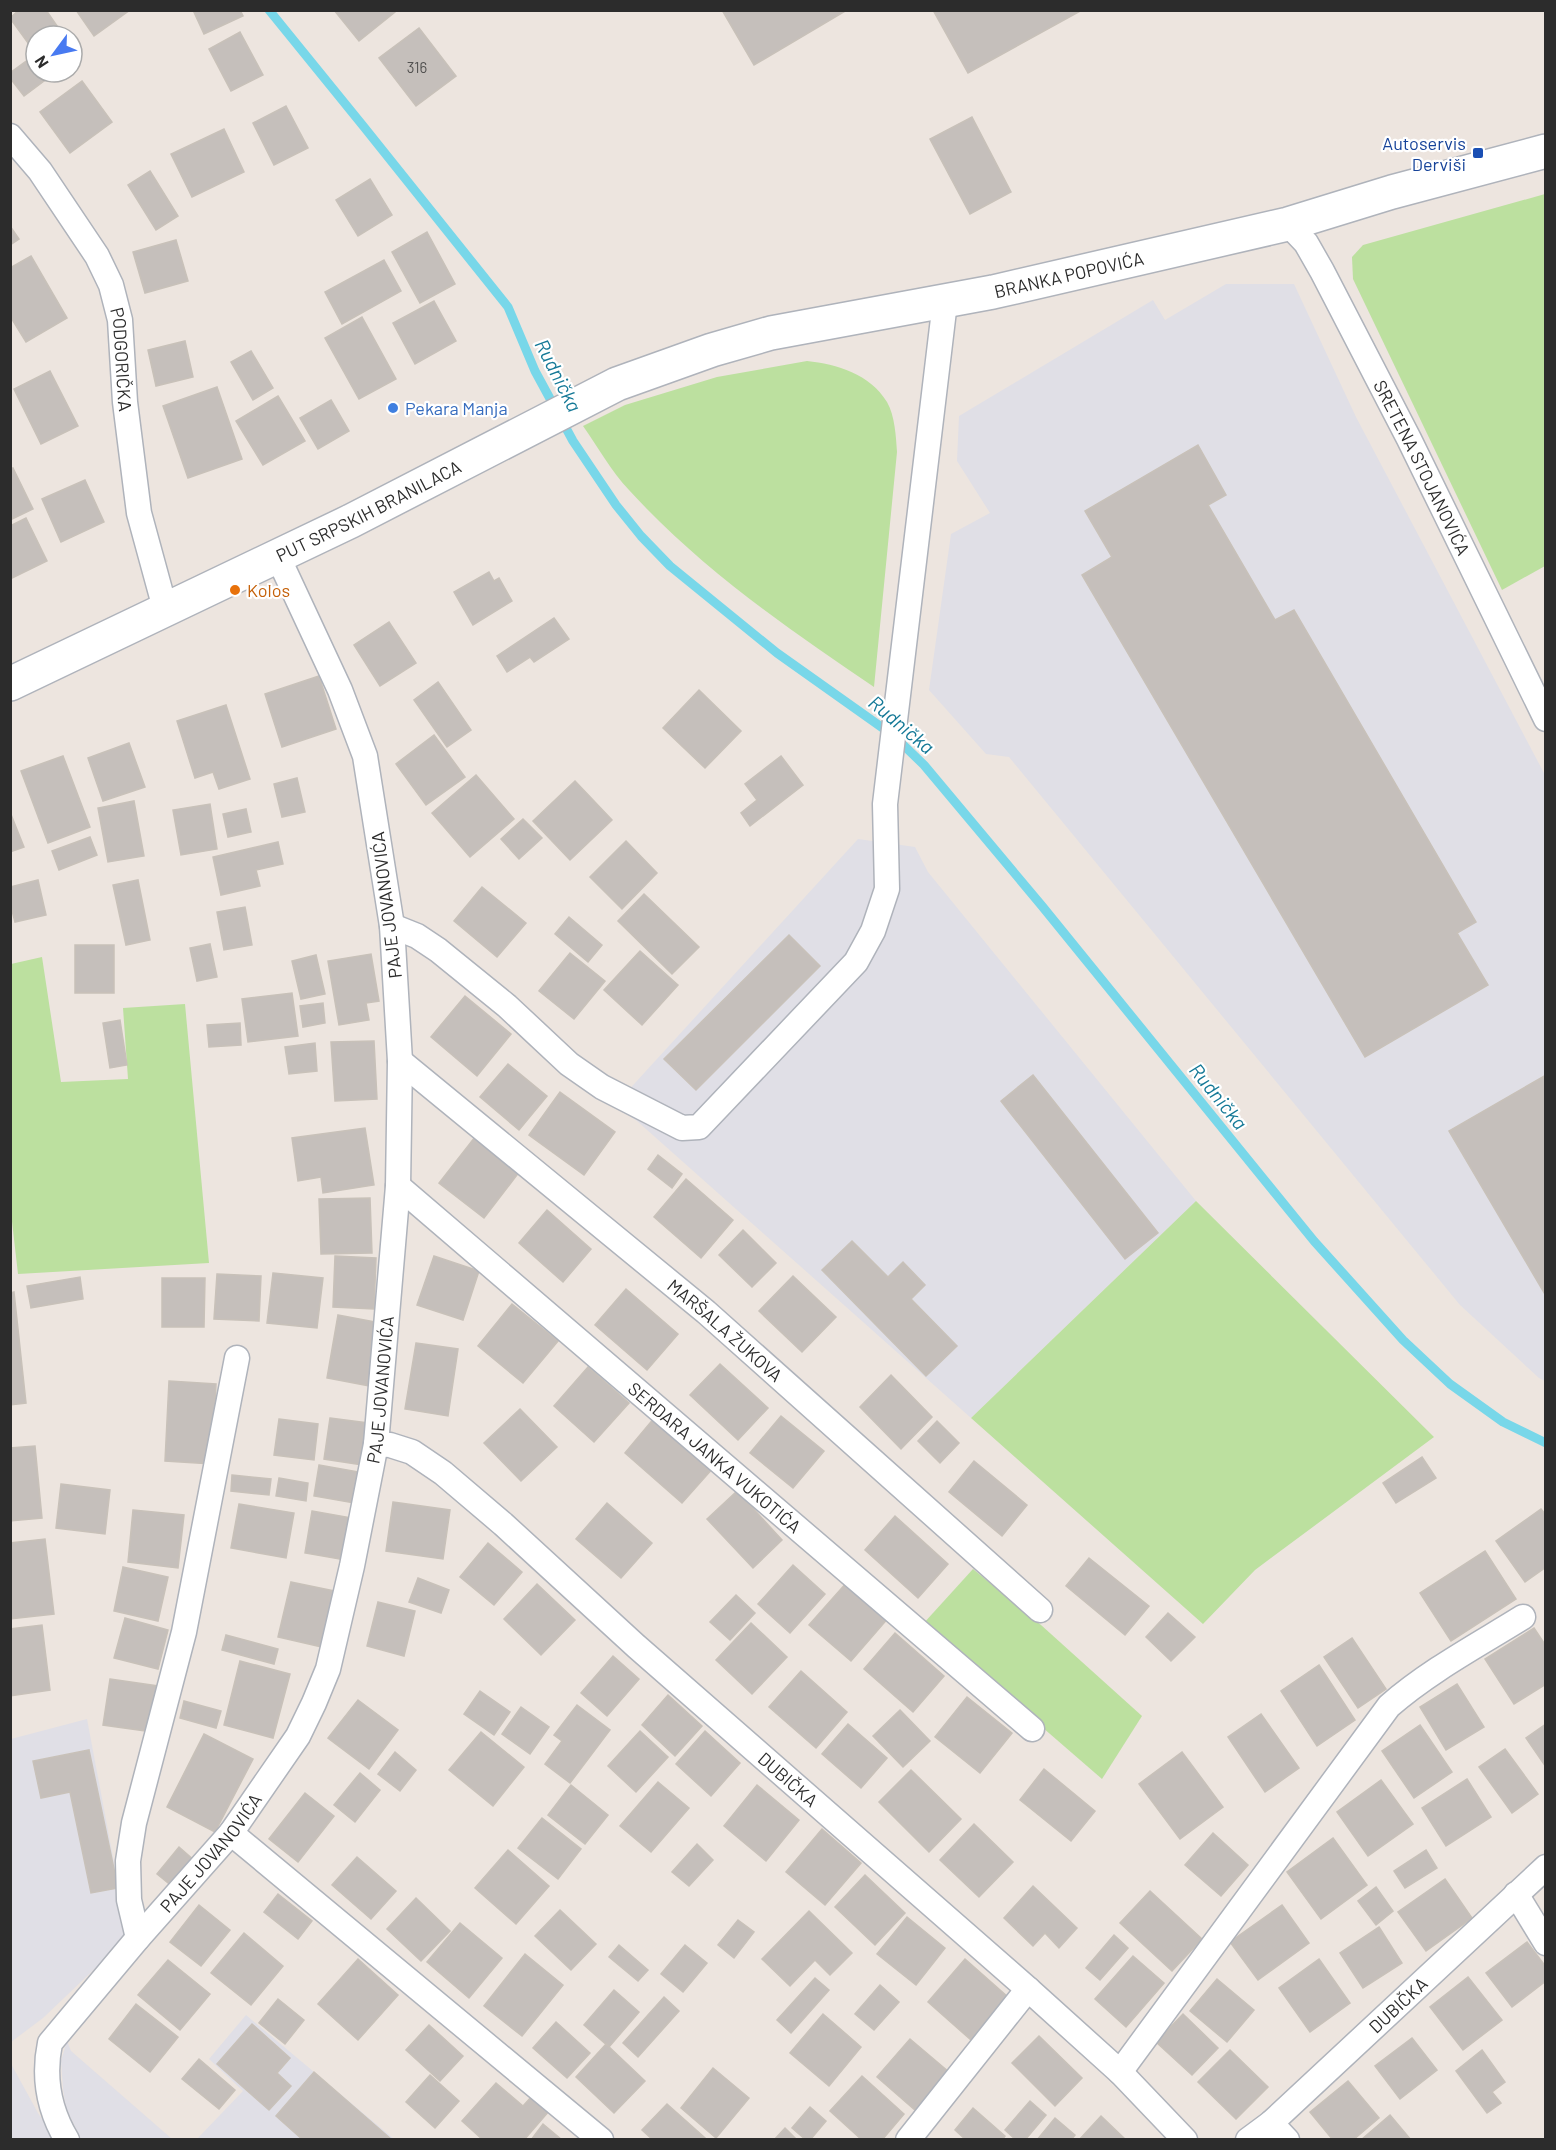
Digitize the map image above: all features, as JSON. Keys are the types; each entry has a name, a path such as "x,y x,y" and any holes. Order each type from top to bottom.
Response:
{"main road":[{"name":"BRANKA POPOVIĆA","path":"594,397 617,384 712,350 771,333 945,302 1288,224 1392,192 1545,151"},
{"name":"PUT SRPSKIH BRANILACA","path":"10,684 278,557 594,397"}],"street":[{"name":"PODGORIČKA","path":"10,136 40,171 97,256 111,285 120,320 125,402 139,513 166,612"},
{"name":"SRETENA STOJANOVIĆA","path":"1288,224 1312,252 1404,429 1545,719"},
{"path":"392,926 417,936 438,950 507,1005 569,1064 602,1087 682,1128 699,1126 856,962 873,931 887,889 885,804 945,302"},
{"name":"PAJE JOVANOVIĆA","path":"67,2139 52,2107 47,2088 46,2063 50,2043 138,1938 231,1833 298,1736 328,1668 352,1566 376,1444 398,1186 400,1061 392,926 365,756 340,690 278,557"},
{"name":"MARŠALA ŽUKOVA","path":"400,1061 706,1312 1040,1610"},
{"name":"SERDARA JANKA VUKOTIĆA","path":"398,1186 1032,1729"},
{"path":"138,1938 129,1900 128,1861 134,1823 184,1632 237,1358"},
{"name":"DUBIČKA","path":"376,1444 390,1445 412,1452 442,1473 502,1524 636,1646 1028,1989 1120,2072 1184,2139"},
{"path":"1120,2072 1389,1706 1428,1676 1523,1617"},
{"path":"231,1833 601,2139"},
{"name":"DUBIČKA","path":"1248,2139 1279,2131 1545,1867"},
{"path":"1516,1894 1545,1943"},
{"path":"908,2139 1028,1989"}],"shaded area":[{"path":"1226,284 1294,284 1356,417 1545,775 1545,1381 1460,1305 1009,757 986,754 929,690 951,534 990,513 957,461 959,416 1153,300 1165,320"},
{"path":"858,839 915,847 928,872 1196,1201 971,1418 637,1121 614,1106"},
{"path":"87,1719 128,1937 43,2018 11,2042 11,1739"},
{"path":"246,2015 394,2139 196,2140 243,2091 209,2059"},
{"path":"67,2041 71,2051 172,2139 81,2139 66,2108 63,2089 61,2061"},
{"path":"10,2062 38,2113 55,2139 11,2139"}],"green space":[{"path":"1545,194 1545,566 1502,590 1353,279 1352,257 1363,245"},
{"path":"807,361 841,368 872,384 890,408 896,433 897,452 874,687 746,596 685,545 622,483 583,426 625,405 717,377"},
{"path":"42,957 61,1082 128,1079 123,1008 185,1004 209,1263 18,1274 10,1204 11,964"},
{"path":"1196,1201 1434,1437 1255,1570 1203,1624 971,1418"},
{"path":"973,1569 1041,1625 1142,1716 1102,1779 923,1624"}],"building":[{"path":"19,10 46,10 56,24 24,24 24,37 10,18"},
{"path":"76,10 130,10 94,36"},
{"path":"193,10 240,10 243,16 204,34"},
{"path":"334,10 394,10 395,12 359,41"},
{"path":"722,10 847,10 754,65"},
{"path":"933,10 1082,10 968,73"},
{"path":"419,28 456,76 416,106 379,58"},
{"path":"240,32 263,75 231,91 209,49"},
{"path":"24,63 24,84 40,84 24,96 10,78 10,73"},
{"path":"78,84 84,84 112,122 70,153 40,112"},
{"path":"286,106 308,148 274,165 253,123"},
{"path":"972,117 1011,192 970,214 930,139"},
{"path":"224,129 244,172 192,197 171,154"},
{"path":"150,171 178,216 156,230 128,185"},
{"path":"370,179 392,215 358,236 336,200"},
{"path":"10,226 19,239 10,245"},
{"path":"427,232 455,284 420,303 392,252"},
{"path":"176,240 188,281 145,293 133,252"},
{"path":"31,256 67,318 26,342 10,316 10,268"},
{"path":"384,260 401,291 342,324 325,292"},
{"path":"434,301 456,341 415,364 393,323"},
{"path":"362,317 396,379 359,399 325,338"},
{"path":"185,341 193,377 156,386 148,350"},
{"path":"251,351 273,388 253,400 231,362"},
{"path":"50,371 78,426 41,444 14,389"},
{"path":"217,387 242,459 188,478 163,406"},
{"path":"278,396 305,441 263,465 236,421"},
{"path":"331,400 349,431 318,449 300,418"},
{"path":"1198,445 1226,495 1208,505 1275,620 1294,610 1476,922 1457,933 1488,985 1365,1057 1082,575 1112,557 1085,511"},
{"path":"13,468 33,509 10,520 10,469"},
{"path":"85,480 104,522 61,542 42,499"},
{"path":"26,518 47,561 10,579 10,526"},
{"path":"489,572 494,581 499,578 512,601 473,625 454,592"},
{"path":"554,618 569,639 534,662 530,657 507,672 497,656"},
{"path":"389,622 416,663 380,686 354,645"},
{"path":"319,676 336,729 282,747 265,694"},
{"path":"438,682 471,730 447,747 414,700"},
{"path":"699,690 741,731 705,768 663,728"},
{"path":"226,705 250,779 219,789 213,772 195,778 177,721"},
{"path":"434,735 465,777 426,805 396,764"},
{"path":"129,743 145,787 103,801 88,758"},
{"path":"63,756 90,827 48,843 21,771"},
{"path":"781,756 803,785 750,826 741,813 757,800 745,784"},
{"path":"476,775 514,819 470,857 432,813"},
{"path":"297,778 305,812 282,817 274,784"},
{"path":"575,781 612,820 570,860 533,821"},
{"path":"134,801 144,856 108,862 98,808"},
{"path":"210,804 217,849 181,855 173,810"},
{"path":"246,809 251,832 228,837 223,814"},
{"path":"10,812 24,847 10,852"},
{"path":"523,819 542,838 519,859 501,839"},
{"path":"90,837 97,855 59,870 52,851"},
{"path":"626,841 657,873 622,909 590,877"},
{"path":"278,842 283,864 256,870 260,886 221,895 213,857"},
{"path":"38,880 46,915 15,922 10,903 10,887"},
{"path":"138,880 150,940 126,945 113,885"},
{"path":"482,887 526,923 497,957 454,921"},
{"path":"644,894 699,947 672,974 618,921"},
{"path":"245,907 252,945 224,950 217,912"},
{"path":"569,917 602,945 588,962 555,934"},
{"path":"789,935 820,966 696,1090 664,1059"},
{"path":"210,944 217,977 197,981 190,948"},
{"path":"75,945 114,945 114,993 75,993"},
{"path":"640,951 678,985 642,1025 604,990"},
{"path":"570,953 605,981 574,1019 539,991"},
{"path":"371,954 379,1001 366,1003 369,1020 339,1025 328,961"},
{"path":"316,955 325,994 301,999 292,961"},
{"path":"292,993 298,1036 248,1042 242,999"},
{"path":"465,996 511,1034 477,1076 431,1037"},
{"path":"323,1003 325,1023 303,1027 300,1006"},
{"path":"120,1020 127,1065 110,1068 103,1023"},
{"path":"240,1023 241,1045 209,1047 207,1025"},
{"path":"374,1041 377,1099 335,1101 331,1042"},
{"path":"315,1043 317,1071 289,1074 285,1047"},
{"path":"508,1064 547,1096 519,1130 480,1097"},
{"path":"1033,1075 1158,1233 1125,1259 1001,1101"},
{"path":"1546,1075 1546,1296 1449,1131"},
{"path":"560,1092 615,1132 584,1175 529,1135"},
{"path":"365,1128 374,1185 323,1193 321,1177 298,1181 292,1138"},
{"path":"475,1137 520,1171 484,1218 439,1183"},
{"path":"658,1155 682,1174 672,1188 648,1169"},
{"path":"686,1179 733,1220 701,1258 654,1217"},
{"path":"370,1198 372,1253 321,1254 319,1199"},
{"path":"547,1210 591,1249 563,1282 519,1243"},
{"path":"743,1230 776,1263 752,1287 719,1255"},
{"path":"852,1241 888,1277 903,1262 925,1285 911,1299 957,1346 926,1376 822,1270"},
{"path":"335,1256 376,1258 374,1309 333,1307"},
{"path":"434,1256 479,1271 463,1320 417,1305"},
{"path":"273,1273 323,1278 317,1328 267,1323"},
{"path":"217,1274 261,1276 259,1321 214,1319"},
{"path":"793,1276 836,1317 802,1352 759,1311"},
{"path":"80,1277 83,1299 31,1308 27,1286"},
{"path":"162,1278 205,1278 204,1327 162,1327"},
{"path":"626,1289 678,1334 647,1370 595,1325"},
{"path":"14,1292 26,1403 10,1405 10,1293"},
{"path":"512,1304 558,1341 523,1383 478,1346"},
{"path":"338,1315 381,1323 370,1386 327,1378"},
{"path":"416,1343 458,1349 448,1416 405,1409"},
{"path":"720,1364 768,1408 738,1440 690,1395"},
{"path":"588,1367 629,1403 594,1442 554,1406"},
{"path":"891,1375 932,1417 901,1449 860,1407"},
{"path":"169,1381 216,1384 212,1464 165,1461"},
{"path":"520,1409 557,1447 521,1481 484,1443"},
{"path":"781,1416 824,1451 793,1488 750,1453"},
{"path":"655,1417 713,1468 682,1503 625,1453"},
{"path":"330,1418 368,1423 362,1465 324,1459"},
{"path":"279,1419 318,1424 314,1460 274,1455"},
{"path":"937,1421 959,1443 940,1463 918,1441"},
{"path":"35,1446 42,1518 10,1521 10,1448"},
{"path":"1422,1457 1436,1478 1396,1503 1383,1483"},
{"path":"974,1461 1027,1505 1002,1536 949,1492"},
{"path":"319,1465 359,1472 354,1503 314,1496"},
{"path":"232,1475 271,1479 269,1495 231,1491"},
{"path":"279,1478 308,1483 306,1501 276,1496"},
{"path":"61,1484 110,1490 105,1534 56,1528"},
{"path":"737,1491 782,1540 753,1568 707,1519"},
{"path":"393,1502 450,1510 443,1559 386,1551"},
{"path":"607,1503 652,1543 621,1578 576,1539"},
{"path":"239,1504 294,1513 286,1558 231,1548"},
{"path":"1541,1509 1546,1515 1546,1567 1525,1582 1496,1541"},
{"path":"133,1510 184,1515 178,1568 128,1562"},
{"path":"312,1511 352,1518 345,1560 305,1553"},
{"path":"895,1516 948,1564 918,1598 865,1550"},
{"path":"45,1539 54,1614 10,1619 10,1543"},
{"path":"488,1543 522,1572 494,1605 460,1577"},
{"path":"1485,1551 1516,1599 1451,1641 1420,1593"},
{"path":"1089,1558 1149,1606 1125,1635 1066,1586"},
{"path":"793,1565 825,1594 790,1633 758,1604"},
{"path":"123,1567 168,1577 158,1621 114,1611"},
{"path":"418,1578 449,1590 441,1613 409,1602"},
{"path":"848,1581 889,1617 851,1661 809,1625"},
{"path":"291,1582 335,1591 322,1647 278,1637"},
{"path":"537,1584 575,1620 541,1655 504,1619"},
{"path":"736,1595 755,1613 730,1640 710,1622"},
{"path":"378,1602 415,1611 404,1656 367,1646"},
{"path":"1168,1613 1195,1637 1171,1661 1146,1637"},
{"path":"125,1618 168,1630 158,1669 114,1658"},
{"path":"751,1623 787,1657 752,1694 716,1660"},
{"path":"42,1625 50,1690 10,1696 10,1629"},
{"path":"1534,1628 1546,1646 1546,1684 1514,1704 1485,1659"},
{"path":"895,1633 944,1676 913,1712 864,1669"},
{"path":"226,1635 278,1649 274,1664 222,1650"},
{"path":"1352,1638 1386,1689 1358,1708 1324,1657"},
{"path":"613,1656 639,1679 607,1716 581,1693"},
{"path":"240,1661 290,1674 273,1738 224,1725"},
{"path":"1319,1665 1355,1720 1317,1746 1281,1691"},
{"path":"801,1671 847,1712 816,1748 769,1707"},
{"path":"110,1679 158,1686 152,1732 103,1725"},
{"path":"1457,1684 1484,1727 1446,1750 1420,1707"},
{"path":"480,1691 510,1712 494,1735 464,1714"},
{"path":"668,1695 702,1726 675,1756 642,1725"},
{"path":"967,1697 1012,1733 980,1773 935,1737"},
{"path":"358,1700 398,1730 369,1769 328,1738"},
{"path":"184,1701 221,1711 216,1728 180,1718"},
{"path":"577,1705 610,1730 570,1783 545,1764 562,1741 554,1735"},
{"path":"521,1707 549,1727 530,1754 502,1734"},
{"path":"900,1710 930,1741 903,1767 873,1736"},
{"path":"1261,1714 1299,1768 1265,1792 1228,1737"},
{"path":"848,1724 887,1758 861,1788 822,1754"},
{"path":"1546,1724 1546,1767 1526,1738"},
{"path":"1420,1725 1452,1772 1414,1798 1382,1751"},
{"path":"640,1731 668,1757 636,1792 608,1766"},
{"path":"705,1731 740,1763 711,1796 676,1764"},
{"path":"481,1732 524,1767 493,1806 449,1770"},
{"path":"204,1734 253,1759 215,1832 167,1807"},
{"path":"1505,1749 1538,1794 1512,1813 1479,1767"},
{"path":"89,1750 118,1888 91,1893 70,1792 41,1798 33,1761"},
{"path":"395,1752 416,1770 400,1791 378,1774"},
{"path":"1182,1752 1223,1807 1180,1839 1139,1784"},
{"path":"1044,1769 1095,1811 1071,1841 1020,1800"},
{"path":"911,1770 961,1819 929,1852 879,1802"},
{"path":"360,1773 380,1790 355,1822 334,1805"},
{"path":"1467,1779 1491,1817 1446,1846 1422,1808"},
{"path":"1381,1780 1413,1824 1368,1856 1337,1812"},
{"path":"658,1782 689,1808 651,1852 620,1826"},
{"path":"571,1785 608,1815 585,1844 548,1815"},
{"path":"757,1785 799,1820 766,1861 724,1826"},
{"path":"305,1793 334,1816 298,1862 269,1839"},
{"path":"542,1818 581,1849 558,1879 518,1848"},
{"path":"974,1824 1013,1862 979,1897 940,1860"},
{"path":"822,1829 861,1863 825,1905 786,1872"},
{"path":"1213,1833 1248,1865 1221,1896 1185,1865"},
{"path":"1333,1838 1367,1885 1321,1919 1287,1872"},
{"path":"697,1844 713,1860 689,1886 672,1872"},
{"path":"179,1847 195,1861 173,1887 157,1874"},
{"path":"508,1850 549,1886 516,1924 475,1888"},
{"path":"1426,1850 1437,1868 1405,1888 1394,1871"},
{"path":"357,1857 396,1891 371,1919 332,1885"},
{"path":"865,1875 905,1913 875,1945 835,1907"},
{"path":"1445,1879 1472,1918 1426,1951 1398,1912"},
{"path":"1033,1886 1077,1928 1059,1948 1045,1933 1033,1946 1004,1918"},
{"path":"1376,1887 1393,1911 1376,1925 1358,1901"},
{"path":"1150,1891 1202,1939 1172,1971 1120,1923"},
{"path":"278,1894 312,1921 298,1939 264,1912"},
{"path":"416,1898 450,1931 421,1961 387,1929"},
{"path":"199,1905 230,1930 201,1966 170,1942"},
{"path":"1282,1905 1309,1943 1258,1980 1230,1942"},
{"path":"560,1910 596,1944 571,1970 535,1936"},
{"path":"809,1911 852,1953 830,1975 815,1960 790,1986 762,1959"},
{"path":"907,1917 945,1948 916,1985 877,1954"},
{"path":"738,1920 754,1932 734,1958 718,1945"},
{"path":"460,1923 502,1958 469,1998 427,1962"},
{"path":"1379,1927 1402,1963 1363,1988 1340,1953"},
{"path":"244,1933 283,1966 251,2005 211,1973"},
{"path":"1114,1935 1128,1948 1100,1980 1086,1968"},
{"path":"1527,1942 1546,1967 1546,1981 1512,2007 1486,1973"},
{"path":"619,1945 648,1970 638,1981 609,1957"},
{"path":"685,1945 707,1963 683,1992 661,1974"},
{"path":"525,1954 563,1985 522,2036 484,2006"},
{"path":"1133,1956 1164,1983 1126,2027 1095,1999"},
{"path":"358,1959 398,1995 358,2040 318,2004"},
{"path":"965,1959 1008,1997 971,2040 928,2002"},
{"path":"1319,1959 1350,2003 1310,2032 1279,1988"},
{"path":"168,1960 210,1994 180,2030 138,1995"},
{"path":"1468,1977 1502,2020 1463,2050 1430,2007"},
{"path":"815,1978 829,1990 791,2033 777,2020"},
{"path":"1217,1979 1254,2010 1227,2042 1190,2011"},
{"path":"880,1985 899,2002 874,2030 855,2014"},
{"path":"614,1990 639,2012 609,2047 584,2025"},
{"path":"664,1997 679,2011 638,2057 623,2043"},
{"path":"278,1999 304,2020 285,2044 259,2023"},
{"path":"136,2004 178,2037 150,2072 109,2039"},
{"path":"823,2014 861,2047 829,2086 790,2053"},
{"path":"1183,2014 1218,2048 1192,2075 1156,2042"},
{"path":"556,2022 590,2053 567,2078 533,2048"},
{"path":"252,2024 290,2058 277,2073 291,2086 269,2110 217,2064"},
{"path":"429,2025 463,2056 440,2081 406,2050"},
{"path":"1039,2036 1082,2078 1055,2106 1012,2063"},
{"path":"1412,2038 1437,2070 1400,2099 1375,2066"},
{"path":"910,2039 949,2072 916,2111 877,2077"},
{"path":"606,2044 645,2081 614,2113 576,2077"},
{"path":"1230,2050 1268,2087 1236,2119 1198,2082"},
{"path":"1482,2050 1505,2082 1492,2092 1501,2103 1487,2113 1456,2071"},
{"path":"199,2059 235,2090 219,2109 182,2079"},
{"path":"713,2068 749,2098 716,2138 681,2108"},
{"path":"314,2072 392,2140 303,2140 276,2116"},
{"path":"430,2075 459,2101 435,2128 406,2102"},
{"path":"862,2076 904,2114 882,2140 862,2140 830,2111"},
{"path":"1348,2081 1379,2118 1353,2140 1333,2140 1310,2112"},
{"path":"496,2083 523,2106 532,2096 549,2111 524,2140 483,2140 462,2121"},
{"path":"1030,2101 1046,2115 1025,2140 1016,2140 1005,2130"},
{"path":"667,2104 705,2138 704,2140 653,2140 642,2130"},
{"path":"810,2107 826,2121 810,2140 806,2140 792,2128"},
{"path":"973,2108 1005,2136 1002,2140 966,2140 955,2130"},
{"path":"1390,2115 1411,2140 1361,2140"},
{"path":"1101,2116 1126,2140 1079,2140"},
{"path":"1055,2118 1075,2135 1071,2140 1037,2140"},
{"path":"543,2124 562,2140 531,2140"},
{"path":"785,2128 797,2140 774,2140"}],"waterway":[{"name":"Rudnička","path":"269,10 508,307 535,371 573,441 616,505 641,536 670,566 777,653 894,736 924,765 1042,906 1314,1241 1403,1340 1450,1384 1503,1422 1546,1443"}],"place":[{"name":"Autoservis Derviši","path":"1478,153"},
{"name":"Pekara Manja","path":"393,408"},
{"name":"Kolos","path":"235,590"}]}
